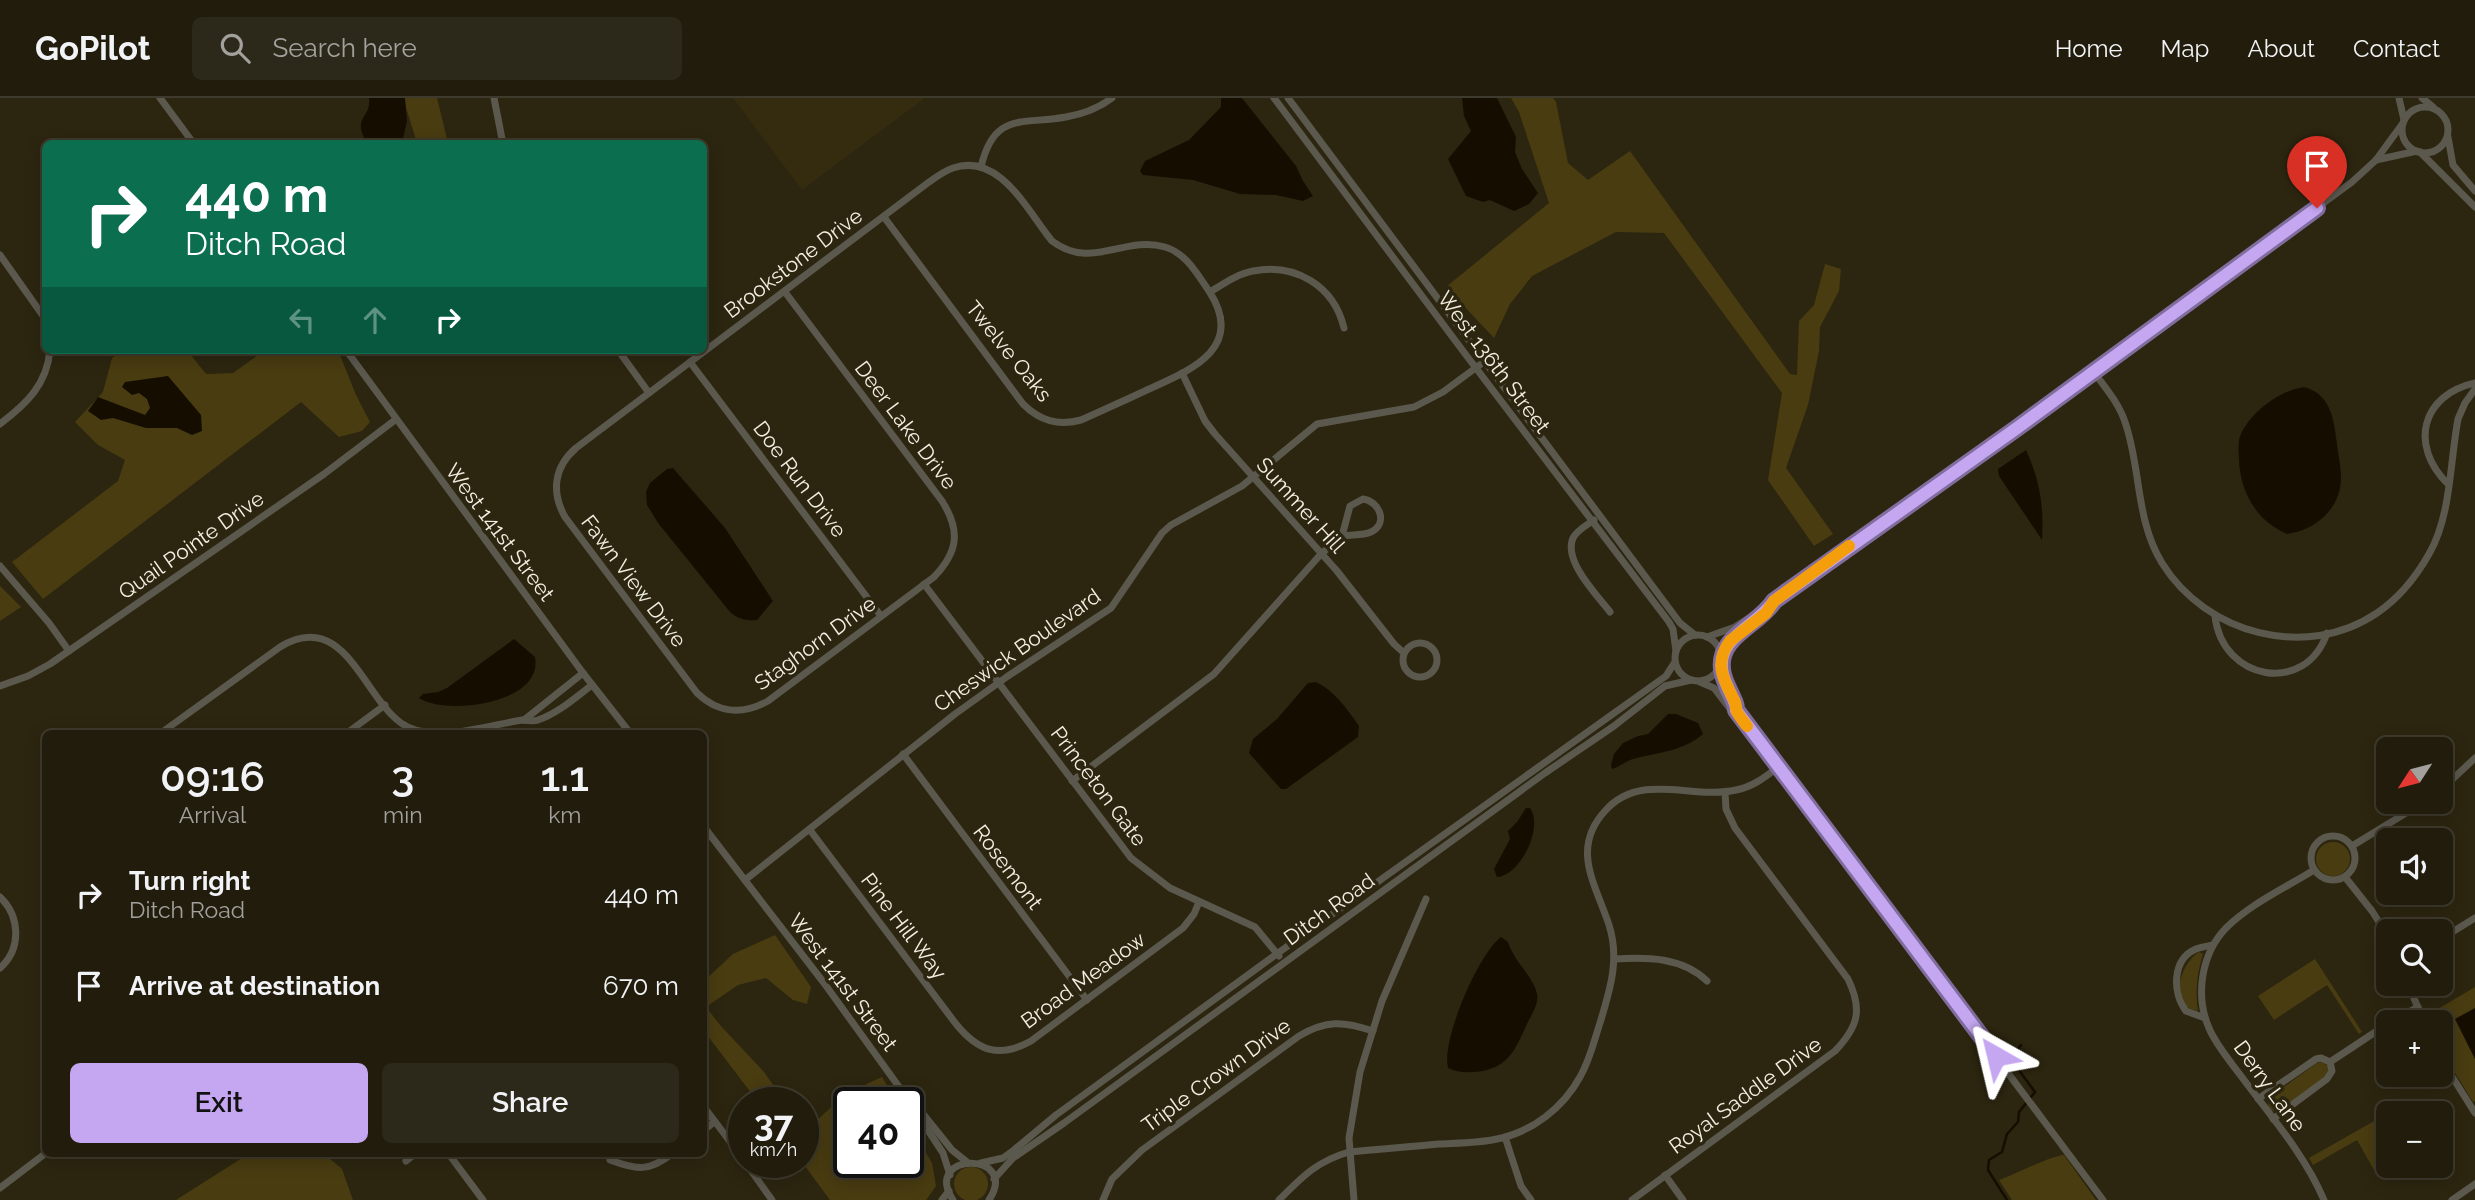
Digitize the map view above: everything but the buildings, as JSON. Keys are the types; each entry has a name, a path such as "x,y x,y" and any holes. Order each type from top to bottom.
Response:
{"street":[{"path":"160,98 191,140"},
{"path":"494,98 502,140"},
{"path":"1112,98 1094,109 1066,117 1027,119 1006,126 990,142 981,167 998,174 1006,182 1052,241 1061,248 1083,255 1147,245 1164,247 1183,257 1210,292 1231,279 1254,271 1294,273 1324,290 1340,313 1344,328"},
{"name":"West 136th Street","path":"1274,98 1672,626 1676,651"},
{"name":"West 136th Street","path":"1288,98 1680,623 1695,635"},
{"path":"2399,98 2406,142 2475,207"},
{"path":"2422,98 2442,115 2448,128 2453,165 2475,191"},
{"path":"1707,637 1735,627 1774,601 2342,190 2376,160 2414,109 2429,107 2436,110"},
{"path":"2376,160 2418,151 2428,152 2439,147 2448,128"},
{"name":"Brookstone Drive","path":"707,349 946,171 961,166 981,167"},
{"name":"Twelve Oaks","path":"884,217 1023,404 1041,418 1060,423 1081,421 1203,361 1218,338 1220,319 1210,292"},
{"path":"0,255 42,314"},
{"name":"Deer Lake Drive","path":"785,292 948,512 954,528 953,549 945,565 925,584"},
{"path":"0,424 36,393 46,374 49,354"},
{"name":"West 141st Street","path":"349,354 395,420 628,730"},
{"path":"621,354 649,393"},
{"name":"Brookstone Drive","path":"567,457 701,354"},
{"name":"Cheswick Boulevard","path":"744,880 903,754 999,683 1111,608 1162,533 1171,525 1253,477 1317,424 1414,407 1443,391 1485,361"},
{"name":"Doe Run Drive","path":"690,362 881,617"},
{"path":"2093,371 2115,401 2127,427 2143,514 2162,563 2182,588 2215,616 2240,628 2269,635 2328,633 2358,623 2375,614 2406,587 2431,552 2439,532 2458,419 2475,388"},
{"name":"Summer Hill","path":"1182,373 1205,421 1404,653"},
{"path":"2448,484 2430,463 2426,444 2427,425 2435,406 2446,393 2475,383"},
{"name":"Quail Pointe Drive","path":"0,686 28,677 69,651 324,474 395,420"},
{"name":"Fawn View Drive","path":"567,457 556,485 560,507 565,517 697,694 711,706 720,709"},
{"path":"1072,781 1214,674 1321,554 1342,536 1369,533 1376,528 1380,513 1377,505 1363,499 1350,506 1342,536"},
{"path":"1600,515 1574,535 1571,549 1577,567 1610,612"},
{"path":"0,566 49,623 69,651"},
{"name":"Staghorn Drive","path":"720,709 747,711 768,701 925,584"},
{"name":"Princeton Gate","path":"925,584 1131,858 1170,888 1255,927 1284,963"},
{"path":"1695,681 1713,676 1730,641 1766,613 1774,601"},
{"path":"2215,616 2219,637 2232,656 2248,667 2268,673 2290,670 2310,661 2323,646 2328,633"},
{"path":"1736,710 1730,709 1714,688 1681,673 1675,662 1676,651 1684,640 1695,635 1707,637 1717,644 1726,688 1736,704 1736,710 2102,1200"},
{"path":"165,730 279,647 304,639 326,641 342,650 401,723 413,730"},
{"name":"Summer Hill","path":"1427,644 1437,656 1436,667 1427,676 1410,674 1403,665 1404,653 1411,645 1427,644"},
{"name":"Ditch Road","path":"981,1163 996,1160 1014,1150 1056,1115 1278,953 1666,676 1675,662"},
{"path":"524,720 583,673"},
{"name":"Ditch Road","path":"994,1180 1013,1158 1614,726 1655,692 1671,684 1695,681"},
{"path":"472,730 524,720 535,721 548,716 592,685"},
{"path":"351,730 385,705"},
{"name":"Rosemont","path":"903,754 1087,1000"},
{"path":"2454,778 2475,758"},
{"path":"1279,1200 1322,1161 1349,1152 1505,1137 1529,1127 1551,1112 1579,1080 1591,1053 1609,994 1615,959 1609,924 1589,870 1589,841 1598,820 1617,800 1646,789 1725,792 1754,784 1777,768"},
{"name":"Royal Saddle Drive","path":"1632,1200 1835,1051 1847,1038 1857,1017 1855,993 1848,979 1735,828 1726,809 1725,792"},
{"path":"2352,846 2404,814"},
{"name":"Pine Hill Way","path":"810,830 971,1041"},
{"name":"West 141st Street","path":"707,831 824,983 899,1087"},
{"path":"2336,836 2352,846 2355,855 2354,867 2345,877 2329,880 2314,870 2312,851 2322,838 2336,836"},
{"path":"2205,1018 2186,1011 2177,994 2176,981 2185,958 2197,948 2213,945 2233,921 2314,870"},
{"path":"2345,877 2377,919"},
{"path":"0,897 8,905 15,921 16,936 12,952 0,968"},
{"path":"1354,1200 1349,1139 1360,1072 1391,976 1426,899"},
{"name":"Broad Meadow","path":"971,1041 980,1047 998,1051 1020,1047 1183,928 1199,902"},
{"path":"2453,932 2475,918"},
{"name":"Derry Lane","path":"2213,945 2205,965 2201,988 2205,1018 2219,1047 2306,1167 2324,1200"},
{"path":"1615,959 1671,961 1691,967 1707,981"},
{"path":"2413,996 2419,1010"},
{"path":"2413,1010 2418,1007"},
{"name":"Triple Crown Drive","path":"1104,1200 1112,1179 1142,1150 1299,1036 1326,1023 1373,1031"},
{"path":"2330,1062 2376,1032"},
{"path":"2258,1099 2316,1059 2330,1062"},
{"path":"2273,1119 2327,1079 2332,1070 2330,1062"},
{"path":"2453,1078 2475,1113"},
{"path":"707,1112 728,1140"},
{"name":"West 141st Street","path":"924,1117 955,1153 967,1162"},
{"path":"707,1128 714,1122"},
{"name":"West 141st Street","path":"924,1124 943,1153 950,1175"},
{"path":"1505,1137 1521,1186 1531,1200"},
{"path":"0,1188 42,1156"},
{"path":"406,1161 411,1157"},
{"path":"451,1157 483,1200"},
{"path":"610,1160 639,1168 660,1163 668,1157"},
{"path":"954,1200 949,1191 950,1175 954,1169 967,1162 981,1163 992,1173 994,1196 989,1200"},
{"path":"1665,1175 1683,1200"},
{"path":"756,1178 772,1200"},
{"path":"2452,1200 2475,1184"},
{"path":"942,1200 949,1191"}],"shaded area":[{"path":"369,98 405,98 407,121 403,140 366,140 361,122 369,105"},
{"path":"403,98 437,98 447,140 416,140"},
{"path":"733,98 925,98 802,190"},
{"path":"1221,98 1242,98 1296,166 1313,196 1303,201 1276,195 1240,194 1193,180 1143,175 1140,171 1145,161 1189,140 1221,107"},
{"path":"1462,98 1497,98 1516,137 1515,152 1522,169 1538,193 1529,204 1514,211 1490,200 1483,202 1466,196 1448,159 1471,131 1464,116"},
{"path":"1511,98 1553,98 1568,163 1588,180 1630,151 1790,374 1797,375 1799,321 1814,305 1825,264 1841,269 1839,291 1820,327 1819,351 1808,405 1786,468 1833,534 1814,546 1768,480 1782,393 1664,233 1616,232 1532,276 1510,304 1494,338 1446,287 1549,203 1519,112"},
{"path":"118,354 190,354 206,374 233,373 259,354 340,354 370,422 362,431 339,437 301,402 43,599 12,562 118,481 125,460 98,445 75,422 103,392 112,358"},
{"path":"168,376 201,415 202,431 192,435 177,428 146,428 113,418 101,420 88,411 98,397 145,415 150,408 147,399 139,393 132,395 122,387 125,382"},
{"path":"2304,387 2320,395 2330,409 2340,464 2340,488 2325,516 2308,528 2287,534 2267,522 2252,505 2240,473 2239,440 2252,418 2267,403"},
{"path":"2026,450 2040,494 2042,540 1999,476 1998,469"},
{"path":"673,468 725,528 773,601 757,620 742,619 730,612 658,523 647,505 646,492 650,483 667,469"},
{"path":"0,586 21,607 0,621"},
{"path":"514,639 535,657 534,673 524,686 490,702 470,705 449,706 419,698 423,694 447,688"},
{"path":"1316,682 1335,695 1345,707 1359,726 1358,737 1286,789 1281,789 1249,753 1253,739 1277,719 1308,683"},
{"path":"1668,714 1676,714 1698,723 1703,734 1687,745 1633,759 1612,769 1614,754 1623,743 1648,734"},
{"path":"1526,808 1530,808 1534,816 1532,838 1514,868 1506,875 1497,877 1494,869 1510,839 1508,831"},
{"path":"2333,842 2345,847 2350,859 2345,871 2333,876 2321,871 2316,859 2321,847"},
{"path":"775,935 811,987 807,1004 793,1000 766,978 738,985 707,1006 707,978 733,954"},
{"path":"1501,937 1508,942 1532,982 1537,994 1536,1006 1518,1043 1502,1063 1474,1072 1448,1068 1450,1038 1464,998 1482,960"},
{"path":"2199,952 2203,954 2197,982 2198,1011 2182,1001 2180,984 2186,965"},
{"path":"2315,959 2362,1032 2359,1034 2327,985 2274,1020 2258,996"},
{"path":"2475,987 2473,1102 2453,1070 2453,1010 2436,1010"},
{"path":"707,1008 720,1025 774,1087 747,1087 707,1035"},
{"path":"2475,1008 2475,1059 2455,1019"},
{"path":"2322,1062 2328,1066 2328,1075 2277,1112 2271,1110 2268,1105 2270,1097"},
{"path":"882,1077 888,1087 860,1087"},
{"path":"833,1106 833,1178 924,1178 924,1149 932,1163 936,1186 926,1200 830,1200 814,1178 819,1178 819,1118"},
{"path":"2376,1120 2376,1169 2374,1170 2357,1140 2313,1165 2309,1158"},
{"path":"2064,1155 2096,1200 2012,1200 1999,1180 2049,1159"},
{"path":"244,1157 328,1157 342,1169 353,1200 176,1200"},
{"path":"971,1167 983,1172 988,1184 983,1196 971,1201 959,1196 954,1184 959,1172"}],"waterway":[{"path":"2007,1200 1988,1170 1989,1160 2002,1152 2007,1134 2018,1122 2019,1112 2035,1092 2015,1065 2015,1053 2021,1045"}],"slow traffic":[{"path":"1747,726 1736,710 1736,704 1722,676 1721,655 1725,647 1766,613 1774,601 1849,546"}],"route":[{"path":"1996,1056 1736,710 1736,704 1722,676 1721,655 1730,641 1766,613 1774,601 2017,428 2317,208"}]}
